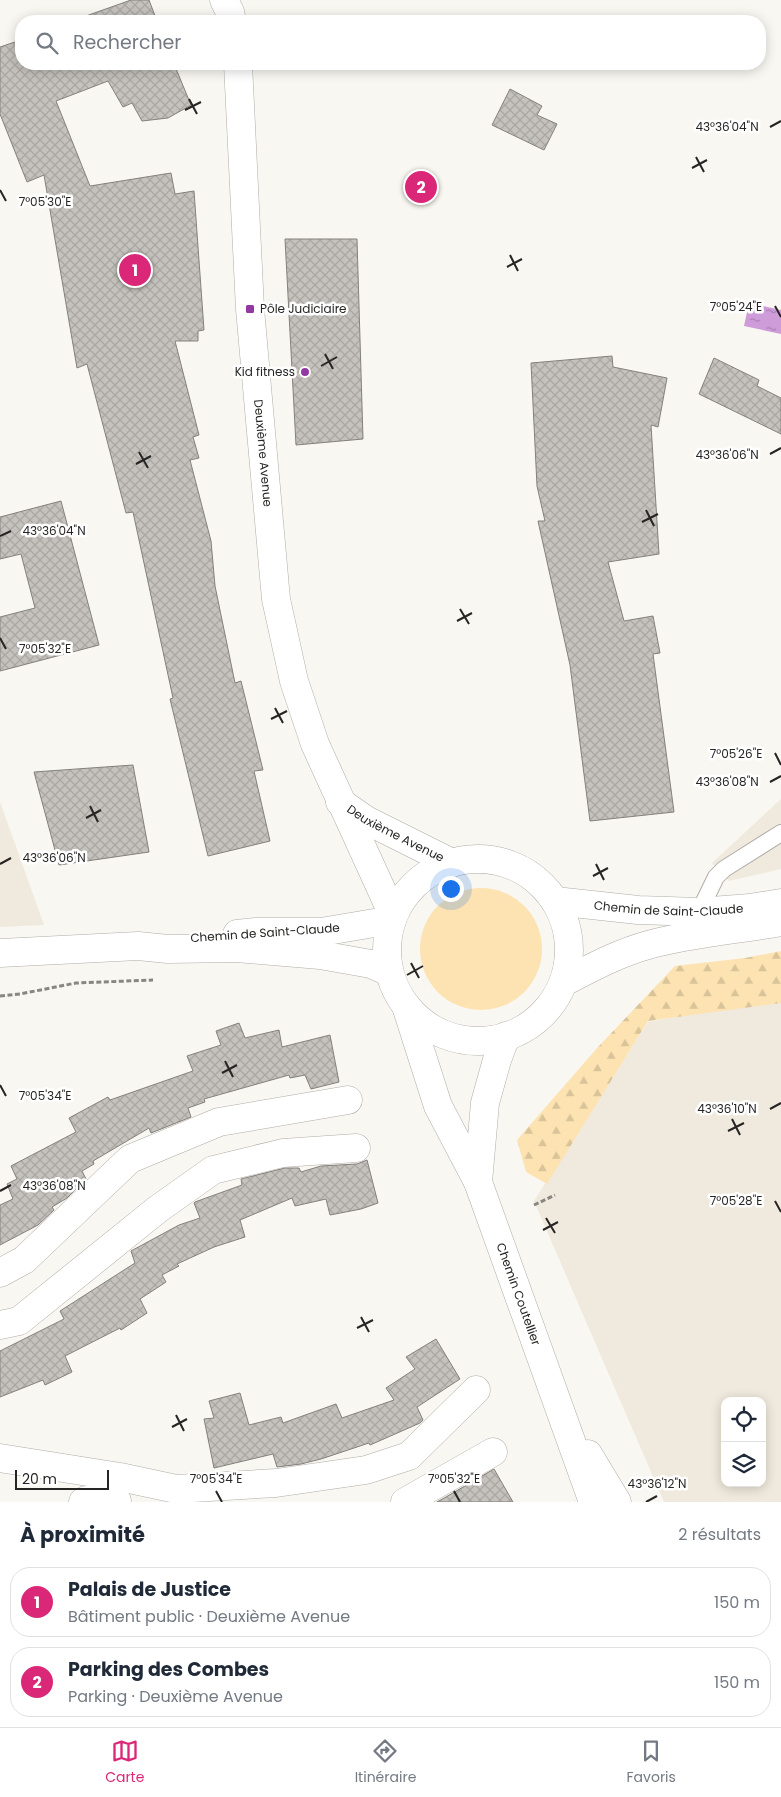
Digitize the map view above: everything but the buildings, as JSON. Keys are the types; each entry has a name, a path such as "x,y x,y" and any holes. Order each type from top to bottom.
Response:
{"street":[{"path":"224,0 231,15"},
{"name":"Deuxième Avenue","path":"238,70 250,309 276,599 297,690 315,744 392,917"},
{"name":"Deuxième Avenue","path":"340,802 374,824 452,863"},
{"path":"471,859 491,860 510,865 528,874 543,886 555,901 565,923 569,946 566,981 545,1011 528,1026 506,1036 479,1041 451,1037 426,1025 406,1006 396,990 389,972 386,945 392,917 403,898 416,882 433,870 471,859"},
{"name":"Chemin de Saint-Claude","path":"555,901 638,910 699,912 750,908 781,903"},
{"name":"Chemin de Saint-Claude","path":"0,953 138,946 172,940 256,932 321,932 392,917"},
{"name":"Chemin de Saint-Claude","path":"566,981 608,960 647,946 699,934 781,922"},
{"name":"Chemin de Saint-Claude","path":"138,946 168,949 237,948 320,956 371,964 389,972"},
{"name":"Chemin Coutellier","path":"406,1006 438,1106 478,1182 593,1502"},
{"name":"Chemin Coutellier","path":"478,1182 485,1103 506,1036"},
{"path":"0,1272 24,1260 130,1159 219,1122 348,1100"},
{"path":"0,1325 19,1321 158,1209 213,1170 283,1153 356,1148"},
{"path":"82,1502 118,1494 175,1496 366,1470 409,1456 476,1390"},
{"name":"Chemin Coutellier","path":"559,1407 617,1502"},
{"path":"405,1502 493,1452"},
{"path":"0,1458 118,1494"}],"lane":[{"path":"699,912 716,878 724,869 781,833"}],"path":[{"path":"0,996 76,983 144,981 162,978"},
{"path":"534,1204 555,1195"}],"shaded area":[{"path":"781,799 781,869 729,881 712,863"},
{"path":"0,802 44,925 0,927"},
{"path":"781,998 781,1502 664,1502 534,1201 648,1022"}],"green space":[{"path":"481,888 504,893 524,906 537,926 542,949 537,972 524,992 504,1005 481,1010 458,1005 438,992 425,972 420,949 425,926 438,906 458,893"},
{"path":"781,951 781,1003 648,1021 547,1184 526,1172 517,1140 598,1047 675,966 745,958"}],"water":[{"path":"749,303 781,310 781,334 744,326"}],"place":[{"name":"Parking des Combes","path":"421,187"},
{"name":"Palais de Justice","path":"135,270"},
{"name":"Pôle Judiciaire","path":"250,309"},
{"name":"Kid fitness","path":"305,372"}]}
